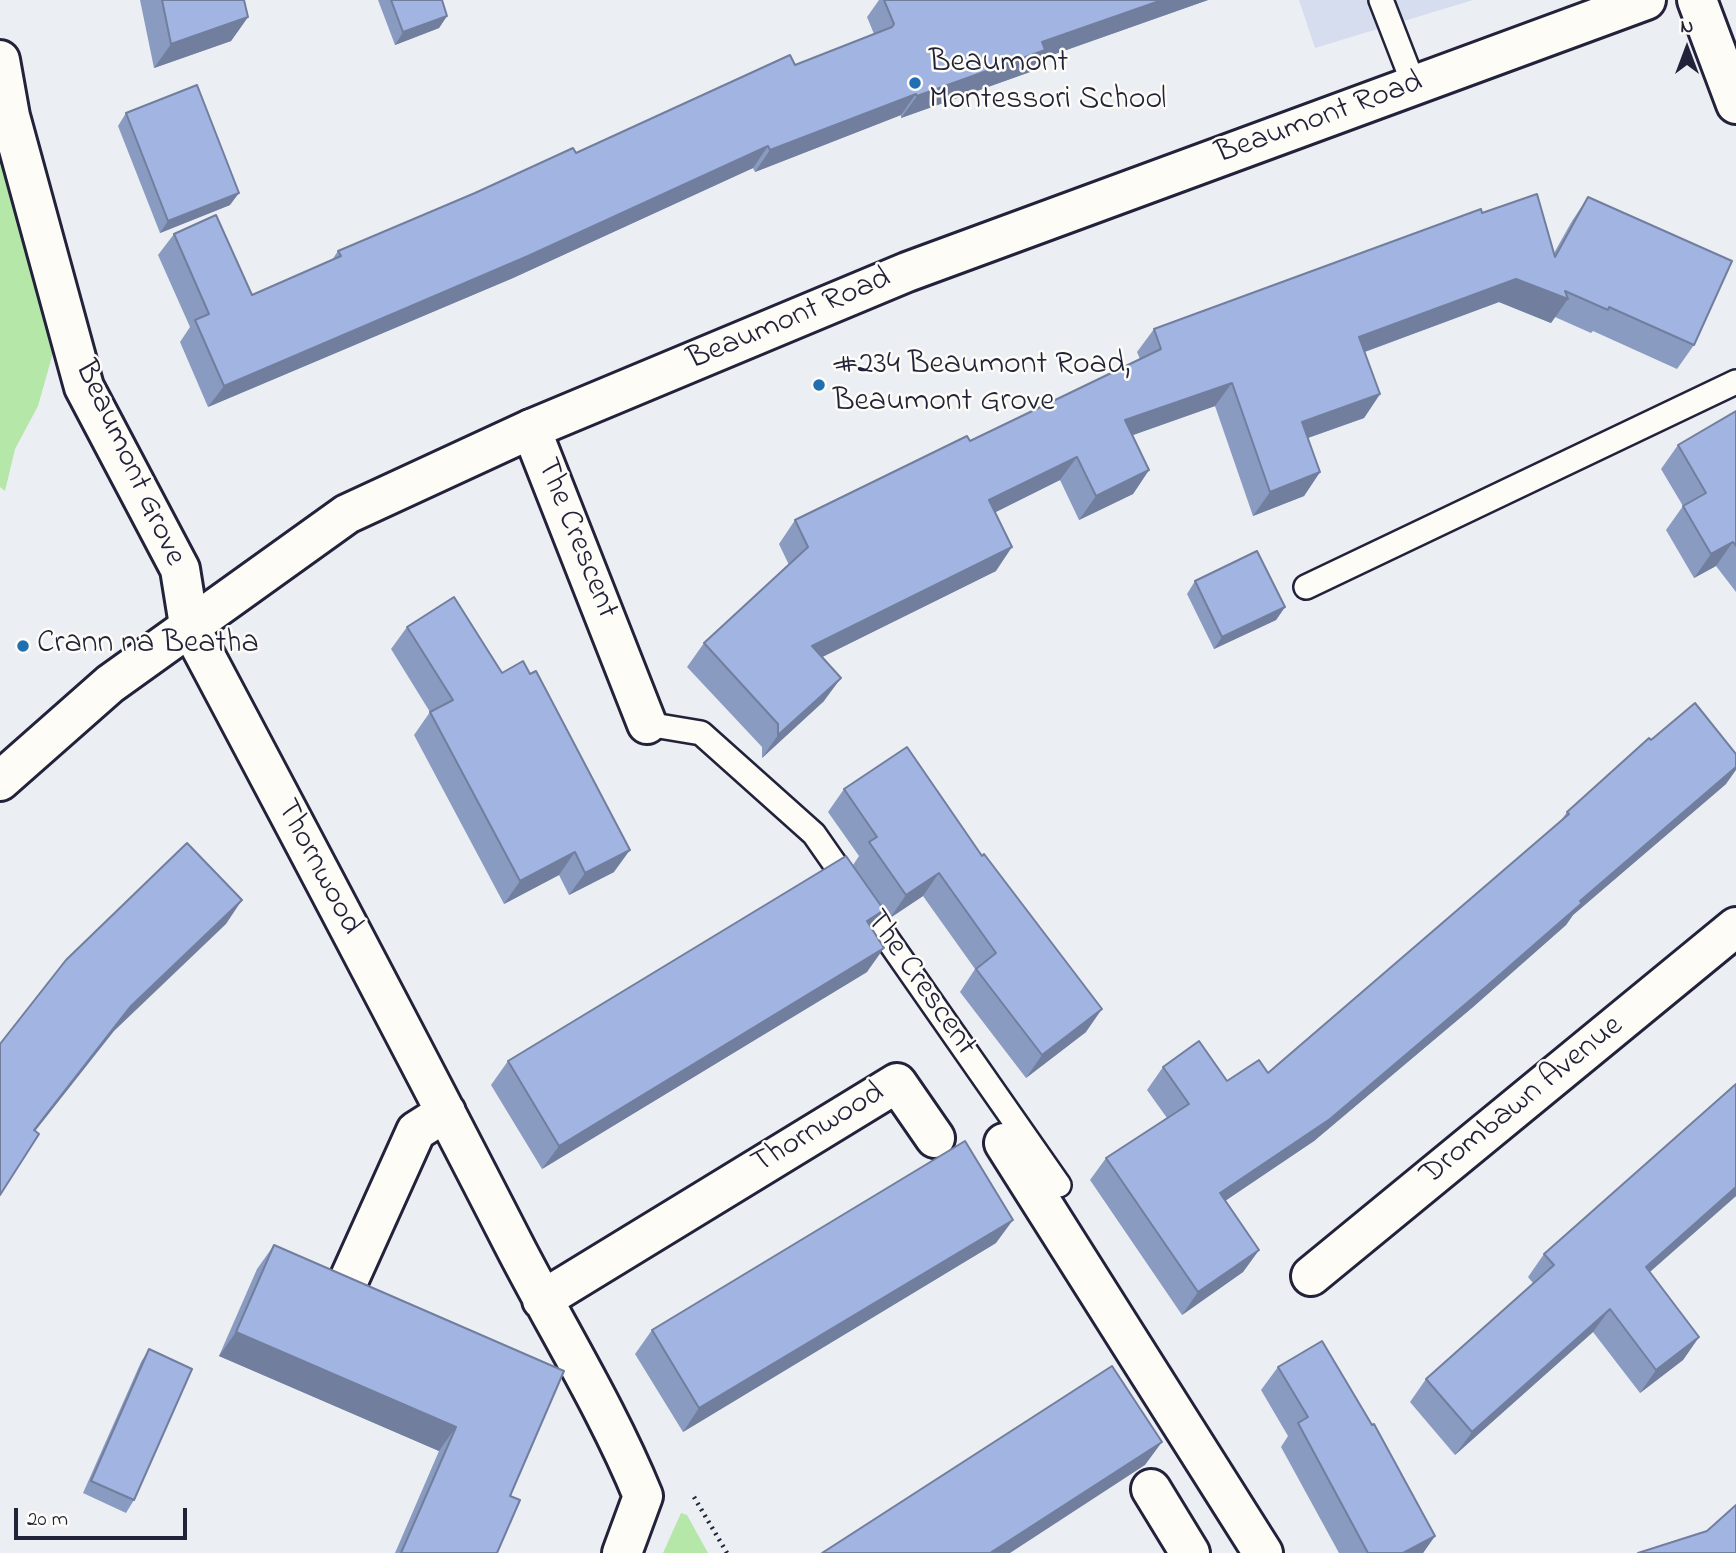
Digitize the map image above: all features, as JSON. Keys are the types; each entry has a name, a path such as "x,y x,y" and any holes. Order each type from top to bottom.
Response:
{"street":[{"name":"Beaumont Road","path":"2,777 110,684 348,514 531,429 907,272 1646,0"},
{"path":"1697,0 1736,104"},
{"name":"Beaumont Grove","path":"0,60 10,116 84,387 180,569 189,625"},
{"name":"The Crescent","path":"531,429 648,724"},
{"name":"Thornwood","path":"189,625 542,1300 623,1447 643,1496 622,1553"},
{"name":"Drombawn Avenue","path":"1311,1276 1736,927"},
{"name":"Thornwood","path":"542,1300 897,1083 935,1138"},
{"path":"346,1286 416,1131 446,1112"},
{"path":"1004,1143 1263,1553"},
{"path":"1152,1489 1185,1551"}],"lane":[{"path":"1381,0 1414,85"},
{"path":"1306,587 1736,382"},
{"name":"The Crescent","path":"648,724 701,733 814,834 1059,1185"}],"path":[{"path":"689,1489 727,1553"}],"shaded area":[{"path":"1299,0 1473,0 1315,48"}],"green space":[{"path":"0,146 53,353 38,406 15,449 5,491 0,487"},
{"path":"681,1513 687,1515 708,1553 663,1553"}],"building":[{"path":"162,0 244,0 248,17 171,44"},
{"path":"391,0 442,0 447,16 403,32"},
{"path":"884,0 1162,0 1042,42 1045,50 917,96 916,94 770,150 768,146 528,256 224,386 195,320 209,314 174,234 216,215 252,295 341,256 338,251 573,148 576,153 790,55 795,65 892,27 894,24"},
{"path":"197,85 239,193 168,221 126,113"},
{"path":"1537,194 1555,257 1588,197 1732,261 1694,345 1609,307 1608,310 1565,291 1568,299 1516,279 1359,337 1380,394 1302,422 1320,472 1270,492 1232,383 1125,420 1149,470 1096,496 1077,457 989,500 1012,547 812,646 841,678 778,735 778,724 704,643 808,547 795,520 967,436 970,441 1161,349 1154,329 1481,209 1482,213"},
{"path":"1736,411 1736,546 1733,542 1711,554 1683,506 1706,493 1678,445"},
{"path":"1257,551 1285,607 1222,637 1195,581"},
{"path":"454,597 502,673 523,661 530,674 536,671 630,850 585,873 575,852 520,881 430,712 453,700 407,627"},
{"path":"1695,703 1736,754 1736,767 1580,901 1582,903 1488,985 1330,1119 1220,1193 1259,1250 1198,1292 1106,1158 1189,1104 1163,1067 1199,1041 1227,1081 1259,1060 1268,1073 1569,814 1567,812 1649,738 1651,740"},
{"path":"907,747 982,856 984,854 1102,1009 1042,1055 976,969 996,953 939,873 906,895 869,842 877,837 844,789"},
{"path":"187,843 242,900 130,1007 34,1130 39,1134 0,1195 0,1044 66,960"},
{"path":"846,856 884,910 867,921 884,948 559,1146 508,1061"},
{"path":"1736,1084 1736,1187 1646,1267 1699,1337 1656,1370 1610,1309 1472,1432 1426,1379 1554,1265 1544,1254"},
{"path":"965,1141 1013,1220 699,1408 652,1330"},
{"path":"274,1245 564,1371 510,1496 520,1500 497,1553 401,1553 456,1427 236,1332"},
{"path":"1322,1341 1372,1425 1374,1424 1435,1536 1403,1553 1368,1553 1298,1423 1308,1417 1278,1367"},
{"path":"149,1349 192,1369 134,1500 91,1481"},
{"path":"1112,1366 1162,1442 990,1553 822,1553"},
{"path":"1736,1505 1736,1553 1638,1553 1707,1531"}],"place":[{"name":"Beaumont Montessori School","path":"915,83"},
{"name":"#234 Beaumont Road, Beaumont Grove","path":"819,385"},
{"name":"Crann na Beatha","path":"23,646"}]}
